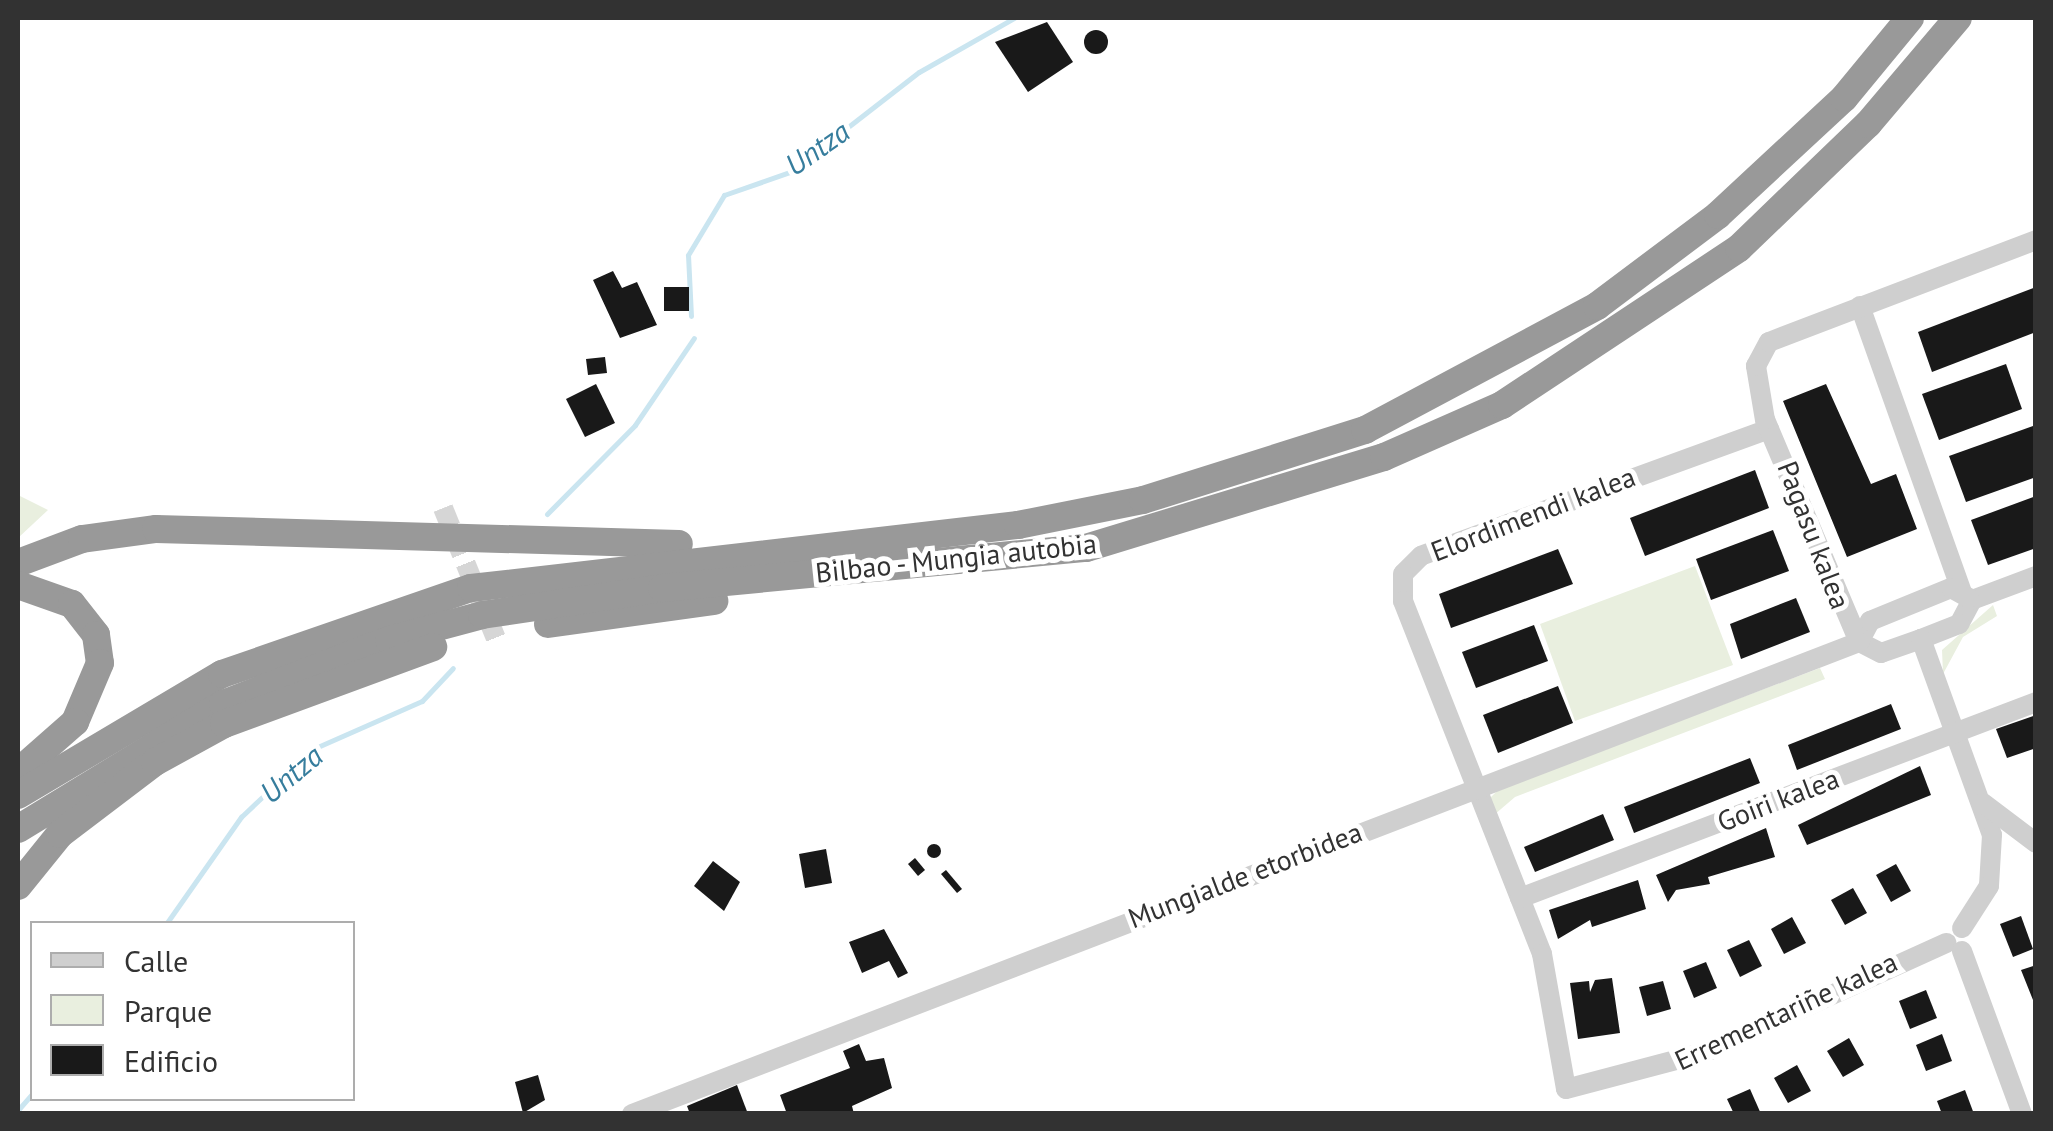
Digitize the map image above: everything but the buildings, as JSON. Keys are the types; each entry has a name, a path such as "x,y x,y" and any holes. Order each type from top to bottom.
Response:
{"highway":[{"name":"Bilbao - Mungia autobia","path":"18,796 222,674 376,616 472,588 816,544 1018,525 1143,500 1365,430 1597,306 1703,226 1844,98 1910,18"},
{"name":"Bilbao - Mungia autobia","path":"18,829 223,704 482,615 662,588 1086,548 1384,457 1502,404 1596,348 1739,248 1868,124 1958,18"},
{"path":"18,563 82,539 156,529 497,544 816,544"},
{"path":"18,886 60,834 155,762 224,724 413,652 696,603 961,580 1086,548"},
{"path":"18,585 72,604 96,635 100,664 75,722 18,772"}],"street":[{"path":"1967,596 1860,306 2036,240"},
{"name":"Pagasu kalea","path":"1860,306 1769,342 1758,355 1756,388 1769,429 1860,642"},
{"name":"Elordimendi kalea","path":"1475,787 1402,601 1409,566 1769,429"},
{"name":"Mungialde etorbidea","path":"632,1114 1860,642 1870,621 2036,576"},
{"name":"Mungialde etorbidea","path":"1860,642 1881,653 1960,624 1967,596"},
{"path":"1921,639 1982,803 1994,856 2032,841"},
{"name":"Goiri kalea","path":"1520,898 2036,702"},
{"path":"1475,787 1520,898"},
{"path":"1982,803 2032,841"},
{"name":"Errementariñe kalea","path":"1520,898 1542,954 1566,1089 1706,1052 1954,947 1988,886 1994,856"},
{"path":"1954,947 2022,1114"}],"green space":[{"path":"18,495 48,510 18,538"},
{"path":"1695,566 1733,665 1575,721 1540,624"},
{"path":"1993,605 1997,616 1963,637 1943,674 1942,650"},
{"path":"1820,668 1825,679 1515,797 1494,815 1489,799 1499,789"}],"waterway":[{"name":"Untza","path":"691,316 688,255 724,195 790,172 919,72 1014,18"},
{"name":"Untza","path":"547,514 635,425 694,338"},
{"name":"Untza","path":"168,921 241,817 313,749 422,701 453,668"},
{"name":"Untza","path":"18,1110 30,1096"}],"tunnel":[{"path":"443,508 499,646"}]}
